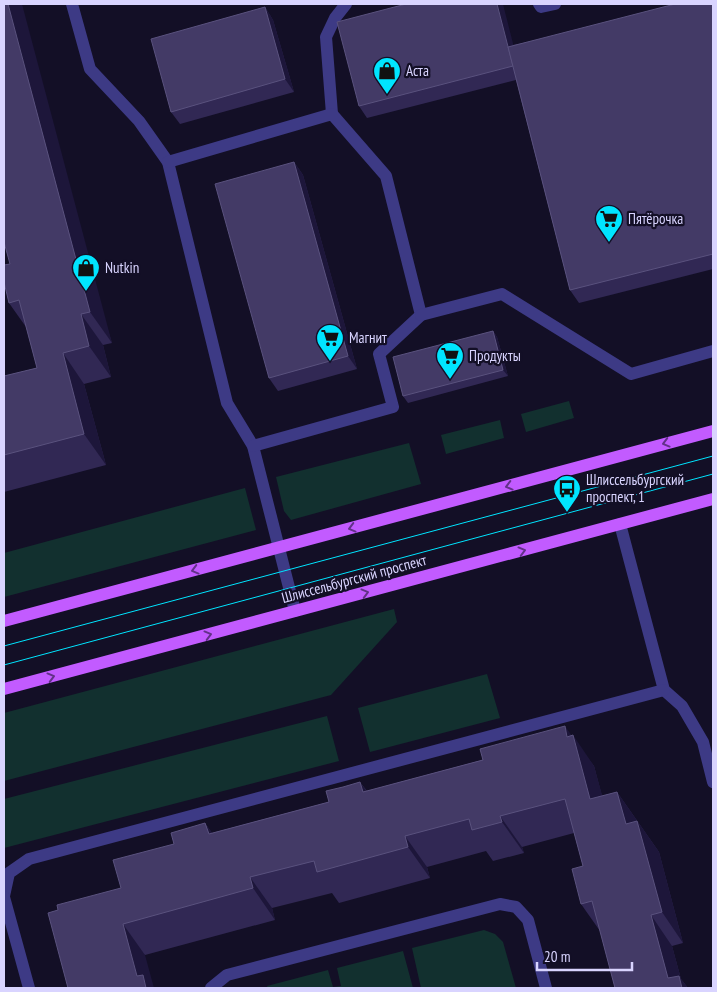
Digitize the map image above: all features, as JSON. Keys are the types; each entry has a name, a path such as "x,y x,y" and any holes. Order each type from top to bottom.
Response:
{"main road":[{"path":"4,621 713,431"},
{"name":"Шлиссельбургский проспект","path":"4,689 713,499"}],"lane":[{"path":"72,4 90,69 139,121 168,162 227,403 253,446 295,611"},
{"path":"346,4 335,18 326,37 332,114 386,176 421,315"},
{"path":"539,4 542,7 554,4"},
{"path":"168,162 332,114"},
{"path":"253,446 394,407 379,354 421,315 502,294 631,374 713,351"},
{"path":"620,524 664,690 682,706 703,742 713,782"},
{"path":"29,988 4,897 9,873 28,859 664,690"},
{"path":"212,988 227,975 500,904 516,907 528,920 546,988"}],"green space":[{"path":"569,401 574,418 526,432 521,414"},
{"path":"500,420 504,438 446,454 441,435"},
{"path":"409,443 421,484 291,520 284,511 276,477"},
{"path":"245,488 256,530 4,597 4,553"},
{"path":"394,609 397,622 331,695 4,781 4,713"},
{"path":"487,674 500,718 370,752 358,708"},
{"path":"327,716 339,761 4,848 4,799"},
{"path":"484,930 495,934 503,942 516,988 421,988 412,948"},
{"path":"403,951 413,988 268,988 267,986 328,970 333,987 341,986 337,968"}],"building":[{"path":"4,4 8,4 90,312 81,314 89,346 63,353 84,434 4,455 4,376 37,368 19,300 9,303 4,282 4,265 10,264 4,242"},
{"path":"406,4 497,4 513,66 359,106 337,22"},
{"path":"675,4 713,4 713,254 570,290 508,47"},
{"path":"265,7 285,79 171,112 151,39"},
{"path":"294,162 348,356 269,378 215,184"},
{"path":"493,331 503,370 403,396 393,357"},
{"path":"565,726 567,737 573,735 590,799 617,792 626,824 637,821 662,912 651,915 668,978 679,976 682,988 615,988 592,901 581,904 572,869 583,866 565,799 500,816 502,822 472,830 469,819 405,836 408,847 317,872 314,861 250,877 253,888 123,924 137,976 143,975 146,988 68,988 48,913 58,910 57,905 121,888 113,860 174,844 171,833 205,823 209,834 329,802 326,791 360,782 363,792 483,760 480,749"}],"tram line":[{"path":"4,646 713,456"},
{"path":"4,665 713,474"}],"place":[{"name":"Аста","path":"387,95"},
{"name":"Пятёрочка","path":"609,243"},
{"name":"Nutkin","path":"86,292"},
{"name":"Магнит","path":"330,362"},
{"name":"Продукты","path":"450,380"},
{"name":"Шлиссельбургский проспект, 1","path":"567,513"}]}
